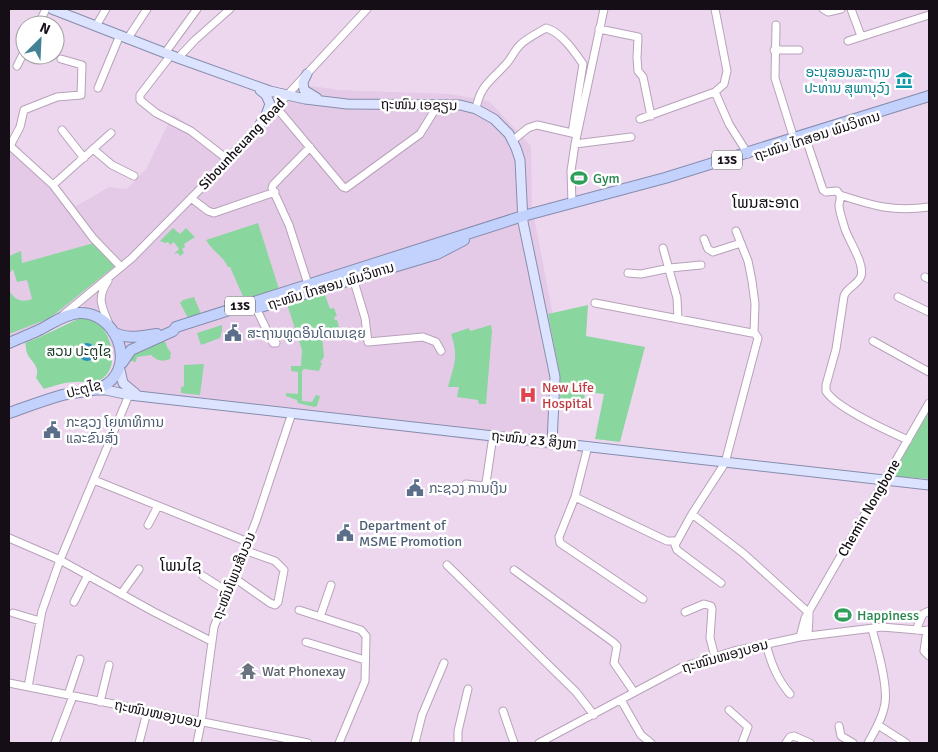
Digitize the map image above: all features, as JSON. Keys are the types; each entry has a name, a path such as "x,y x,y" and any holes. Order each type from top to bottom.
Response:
{"highway":[{"name":"ຖະໜົນ ໄກສອນ ພົມວິຫານ","path":"173,331 308,284 572,204 748,154 929,96"},
{"name":"ຖະໜົນ ໄກສອນ ພົມວິຫານ","path":"212,318 256,308 437,254 466,238 523,219 660,184 929,101"},
{"name":"13S","path":"9,343 80,313 95,316 111,330 123,337 133,338 173,331"},
{"path":"111,330 119,344 121,367"},
{"name":"13S","path":"121,367 131,350 173,331"},
{"name":"ປະຕູໄຊ","path":"9,413 60,395 90,390 107,384 121,367"}],"main road":[{"name":"ຖະໜົນ ເອຊຽນ","path":"52,9 171,56 251,85 288,95 328,102 460,105 476,109 494,119 509,134 520,160 523,219 555,377 552,443"},
{"path":"307,74 303,82 304,90 328,102"},
{"path":"251,85 269,99 269,110 260,124"},
{"path":"121,367 123,383 134,395"},
{"name":"ຖະໜົນ 23 ສິງຫາ","path":"90,390 106,390 134,395 929,485"}],"street":[{"path":"96,26 106,9"},
{"path":"98,88 124,37 147,9"},
{"path":"197,9 171,56 140,95 140,100 156,112 191,131 227,159"},
{"path":"171,56 195,40 230,9"},
{"name":"Sibounheuang Road","path":"55,322 132,258 191,198 367,9"},
{"path":"574,134 604,9"},
{"path":"640,119 715,92 724,84 726,71 715,9"},
{"path":"822,9 828,12 841,9"},
{"path":"851,9 861,36"},
{"path":"848,41 929,15"},
{"path":"776,25 774,50 775,78 794,139"},
{"path":"476,109 481,90 507,64 521,44 546,28 552,29 583,64 571,171 572,204"},
{"path":"599,29 638,37 638,72 644,80 651,116"},
{"path":"774,50 799,50"},
{"path":"65,60 82,65 81,95 57,97 24,110 20,127 9,146 53,185 93,238 120,267"},
{"path":"715,92 729,124 748,154"},
{"path":"276,107 343,187 346,188 420,134 438,105"},
{"path":"512,140 528,128 537,125 574,134"},
{"path":"62,130 84,158"},
{"path":"53,185 111,133"},
{"path":"575,144 631,137"},
{"path":"806,139 821,189 826,192 837,191 840,196 839,204 846,230 862,272 858,282 845,293 836,349 826,391 834,399 859,416 908,440"},
{"path":"308,284 289,225 272,188 310,147"},
{"path":"93,149 112,165 134,176"},
{"path":"191,198 208,211 214,213 275,192"},
{"path":"840,196 892,209 908,210 929,207"},
{"path":"721,583 677,550 676,541 725,462 758,338 754,332 754,297 748,261 736,231"},
{"path":"704,239 708,249 713,252 742,243"},
{"path":"663,248 677,298 678,319"},
{"path":"628,273 641,274 670,268 701,265"},
{"name":"Sibounheuang Road","path":"111,330 102,305 101,295 113,274"},
{"path":"353,278 365,318 368,342 423,337 436,342 441,351"},
{"path":"898,297 929,312"},
{"path":"595,303 754,332"},
{"path":"256,308 273,343 276,343"},
{"path":"874,341 929,372"},
{"path":"28,687 42,611 60,560 94,480 134,395"},
{"name":"Chemin Nongbone","path":"800,637 807,616 929,403"},
{"name":"ຖະໜົນໂພນສີນວນ","path":"196,743 201,723 214,627 266,494 292,413"},
{"path":"466,484 483,486 486,483 493,436"},
{"path":"588,446 575,497 559,537 560,543 643,599"},
{"path":"94,480 248,542"},
{"path":"575,497 667,541 676,541"},
{"path":"148,525 158,506"},
{"path":"692,514 743,553 807,616 786,640"},
{"path":"9,538 60,560 211,641"},
{"path":"233,578 272,604 275,605 278,602 284,570 273,560 244,550"},
{"path":"447,565 576,692 594,715"},
{"path":"121,594 139,569"},
{"path":"514,570 614,642 617,646 614,663 634,692"},
{"path":"74,602 88,575"},
{"path":"202,576 228,592"},
{"path":"320,617 331,585"},
{"path":"685,612 704,604 710,606 712,610 710,638 715,657"},
{"path":"299,610 364,632 366,636 365,681 339,743"},
{"path":"916,630 923,614 929,611"},
{"path":"13,613 40,621"},
{"name":"Chemin Nongbone","path":"807,616 808,636"},
{"name":"ຖະໜົນໜອງບອນ","path":"539,743 682,667 715,657 800,637 872,628 892,627 928,630"},
{"path":"868,743 878,725 885,702 882,668 872,628"},
{"path":"928,630 924,651 929,656"},
{"path":"306,642 366,660"},
{"path":"766,644 779,679 790,694"},
{"path":"55,743 71,696 80,659"},
{"path":"415,743 422,715 444,663"},
{"path":"100,702 109,665"},
{"name":"ຖະໜົນໜອງບອນ","path":"9,683 304,743"},
{"path":"458,743 458,731 468,689"},
{"path":"621,700 641,735 651,743"},
{"path":"729,710 748,728 742,743"},
{"path":"503,711 514,743"},
{"path":"139,743 147,712"},
{"path":"878,725 906,743"},
{"path":"840,726 841,736 853,743"},
{"path":"786,743 790,737 794,736 810,743"}],"shaded area":[{"path":"297,84 340,90 450,94 489,101 531,146 532,207 565,377 552,450 113,396 112,372 115,360 107,330 79,302 53,319 9,339 9,137 76,206 109,187 127,189 146,169 173,114 227,153 198,186"}],"green space":[{"path":"258,223 279,289 245,301 230,267 206,240"},
{"path":"173,228 180,234 186,228 195,237 184,244 185,247 182,249 184,253 180,256 178,253 174,254 179,249 174,242 170,245 168,242 160,241"},
{"path":"94,243 115,266 50,318 9,334 9,290 19,300 32,299 27,280 17,282 13,269 9,274 9,256 21,251 22,263"},
{"path":"324,292 330,309 334,308 337,316 334,317 339,327 332,329 332,332 322,335 324,357 320,362 322,363 319,371 304,369 302,371 302,401 312,402 316,395 320,396 317,406 314,407 298,403 297,400 286,396 286,393 298,394 298,372 291,371 291,366 301,366 302,350 287,304"},
{"path":"194,297 201,314 188,318 180,303 183,300"},
{"path":"588,305 586,336 645,347 620,442 595,439 604,394 585,392 584,401 560,398 560,375 548,314"},
{"name":"ສວນ ປະຕູໄຊ","path":"80,318 98,324 107,335 112,353 109,371 106,376 94,382 66,383 44,389 36,378 37,368 27,354 25,343"},
{"path":"222,325 220,338 201,345 197,333"},
{"path":"491,325 486,404 479,404 478,400 457,397 459,387 448,387 455,355 451,334 469,328 470,331"},
{"path":"163,341 171,353 170,359 155,359 151,355 137,357 136,362 131,361 131,354 134,351"},
{"path":"204,364 200,395 181,393 181,387 184,386 184,365"},
{"path":"929,409 929,479 891,476"}],"water":[{"path":"83,343 91,343 96,348 94,359 83,361 78,356 78,348"}],"place":[{"name":"ອະນຸສອນສະຖານ ປະທານ ສຸພານຸວົງ","path":"904,80"},
{"name":"Gym","path":"579,178"},
{"name":"ສະຖານທູດອິນໂດເນເຊຍ","path":"233,333"},
{"name":"New Life Hospital","path":"528,395"},
{"name":"ກະຊວງ ໂຍທາທິການ ແລະຂົນສົ່ງ","path":"52,430"},
{"name":"ກະຊວງ ການເງິນ","path":"415,488"},
{"name":"Department of MSME Promotion","path":"345,533"},
{"name":"Happiness","path":"843,615"},
{"name":"Wat Phonexay","path":"248,671"}],"district":[{"name":"ໂພນສະອາດ","path":"766,203"},
{"name":"ໂພນໄຊ","path":"181,566"}]}
